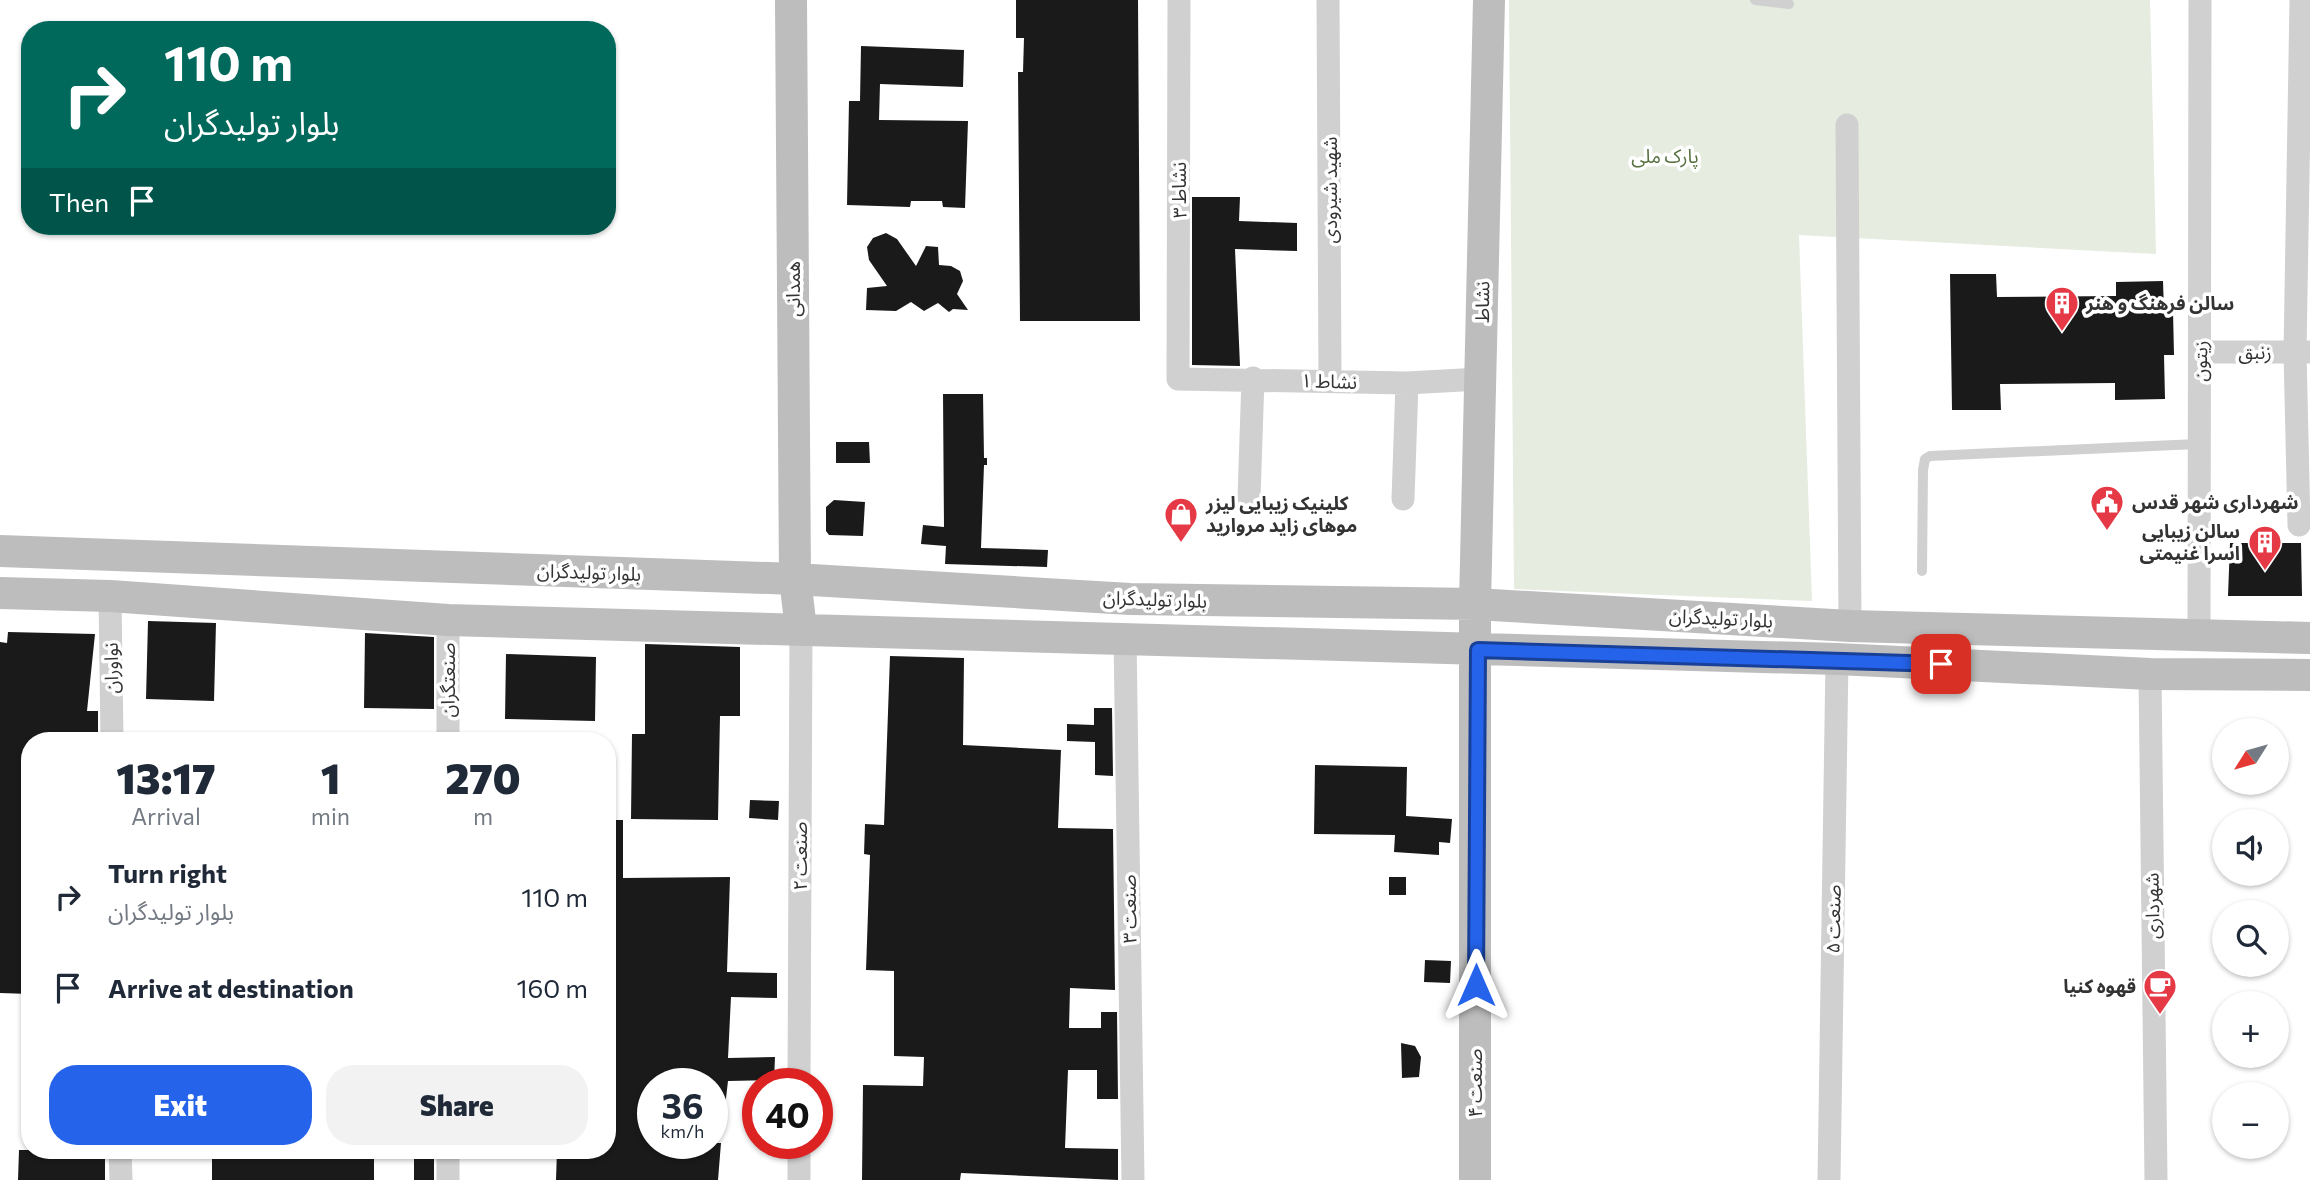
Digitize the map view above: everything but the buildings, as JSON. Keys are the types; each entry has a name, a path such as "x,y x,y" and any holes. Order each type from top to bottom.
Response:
{"main road":[{"name":"همدانی","path":"791,0 795,579 801,629"},
{"name":"نشاط","path":"1475,604 1489,0"},
{"name":"بلوار تولیدگران","path":"0,551 795,579 1129,599 1475,604 1850,626 2310,638"},
{"name":"بلوار تولیدگران","path":"0,593 110,596 448,620 1837,659 2150,674 2310,675"},
{"path":"1125,637 1129,599"},
{"name":"صنعت ۴","path":"1475,604 1478,650 1475,1180"}],"street":[{"name":"نشاط ۳","path":"1178,379 1179,0"},
{"name":"شهید شیرودی","path":"1328,0 1330,380"},
{"name":"زیتون","path":"2199,637 2197,444 2201,352 2200,0"},
{"path":"2300,525 2303,352 2301,0"},
{"path":"1847,125 1850,626"},
{"name":"زنبق","path":"2201,352 2303,352"},
{"name":"نشاط ۱","path":"1178,379 1407,383 1480,379"},
{"path":"1249,498 1253,379"},
{"path":"1404,499 1407,383"},
{"name":"نواوران","path":"110,596 113,732"},
{"name":"صنعتگران","path":"448,620 448,732"},
{"name":"صنعت ۲","path":"799,1068 801,629"},
{"name":"صنعت ۳","path":"1125,637 1133,1180"},
{"name":"صنعت ۵","path":"1829,1180 1837,659"},
{"name":"شهرداری","path":"2150,674 2156,1180"},
{"path":"120,1159 121,1180"},
{"path":"448,1159 448,1180"},
{"path":"799,1159 799,1180"}],"lane":[{"path":"1755,0 1789,5"},
{"path":"1922,571 1923,470 1925,459 1930,456 2197,444"}],"green space":[{"name":"پارک ملی","path":"1509,0 2150,0 2156,254 1799,235 1812,601 1514,589"}],"place":[{"name":"سالن فرهنگ و هنر","path":"2062,333"},
{"name":"شهرداری شهر قدس","path":"2107,532"},
{"name":"کلینیک زیبایی لیزر موهای زاید مروارید","path":"1181,544"},
{"name":"سالن زیبایی اسرا غنیمتی","path":"2265,572"},
{"name":"قهوه کنیا","path":"2160,1016"}],"route":[{"path":"1476,985 1478,650 1941,664"}]}
